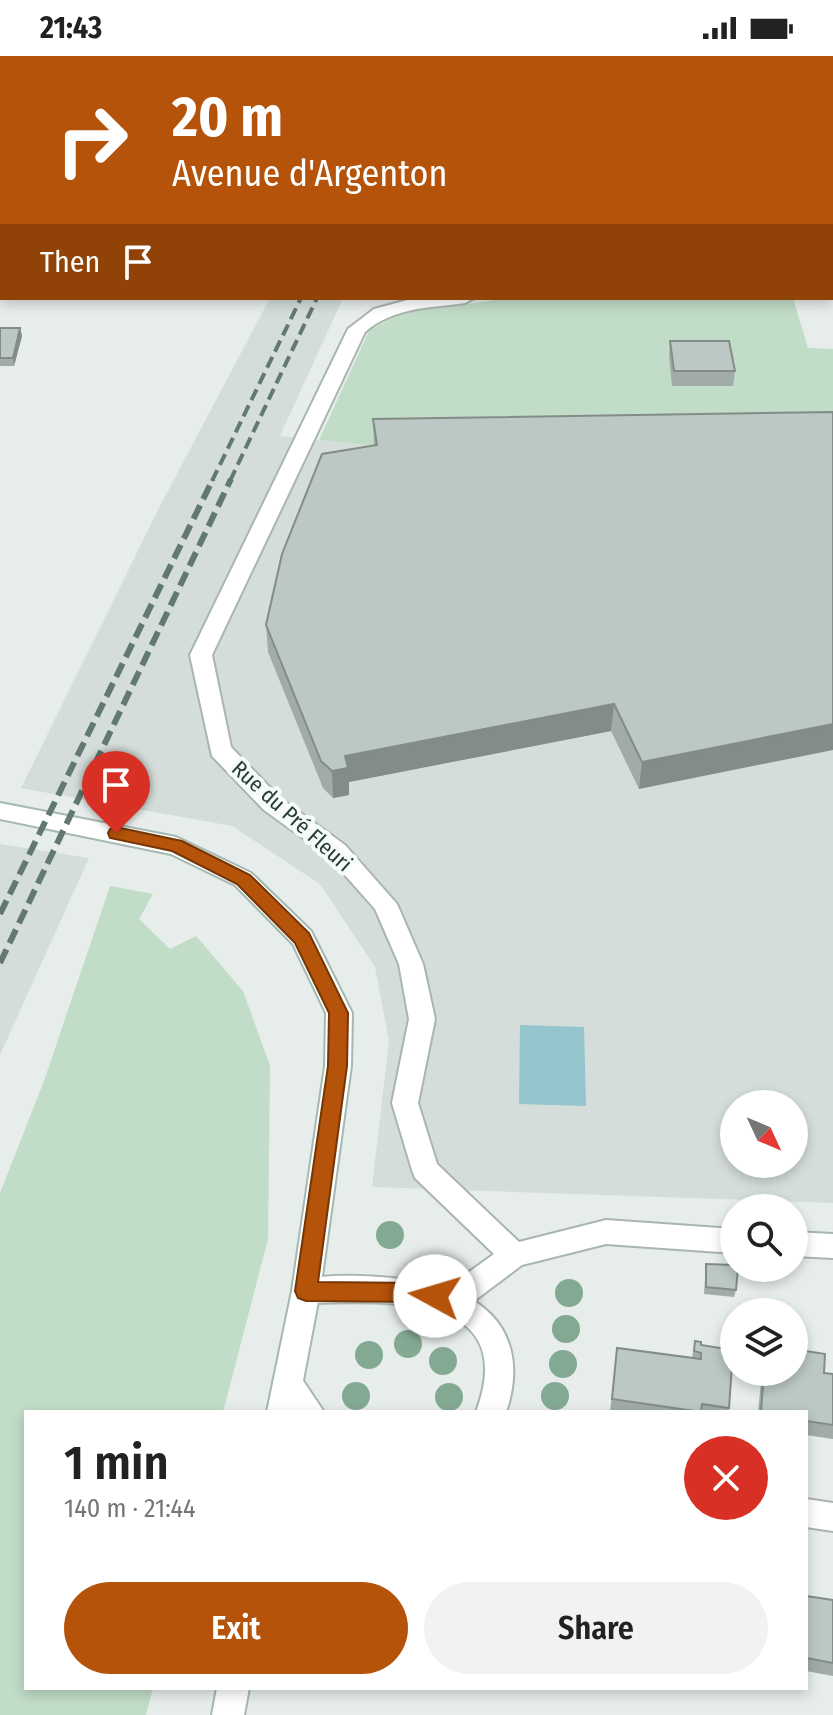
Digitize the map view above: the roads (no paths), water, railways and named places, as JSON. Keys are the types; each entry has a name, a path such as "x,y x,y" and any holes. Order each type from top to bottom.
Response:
{"street":[{"name":"Rue du Pré Fleuri","path":"450,300 389,308 367,318 357,329 201,655 220,750 272,804 337,851 385,904 411,964 422,1019 405,1103 425,1170 514,1255"},
{"path":"0,811 176,846 243,879 302,938 339,1013 338,1066 306,1291 282,1410"},
{"path":"453,1300 514,1255 606,1232 720,1240"},
{"path":"808,1245 833,1246"},
{"path":"306,1291 418,1293 453,1300 480,1318 497,1345 501,1385 492,1410"},
{"path":"288,1382 308,1410"},
{"path":"808,1513 833,1517"},
{"path":"228,1715 233,1690"}],"water":[{"path":"520,1025 584,1027 586,1106 519,1104"}],"railway":[{"path":"212,481 300,300"},
{"path":"230,481 316,300"},
{"path":"0,914 213,479"},
{"path":"0,963 231,479"}]}
